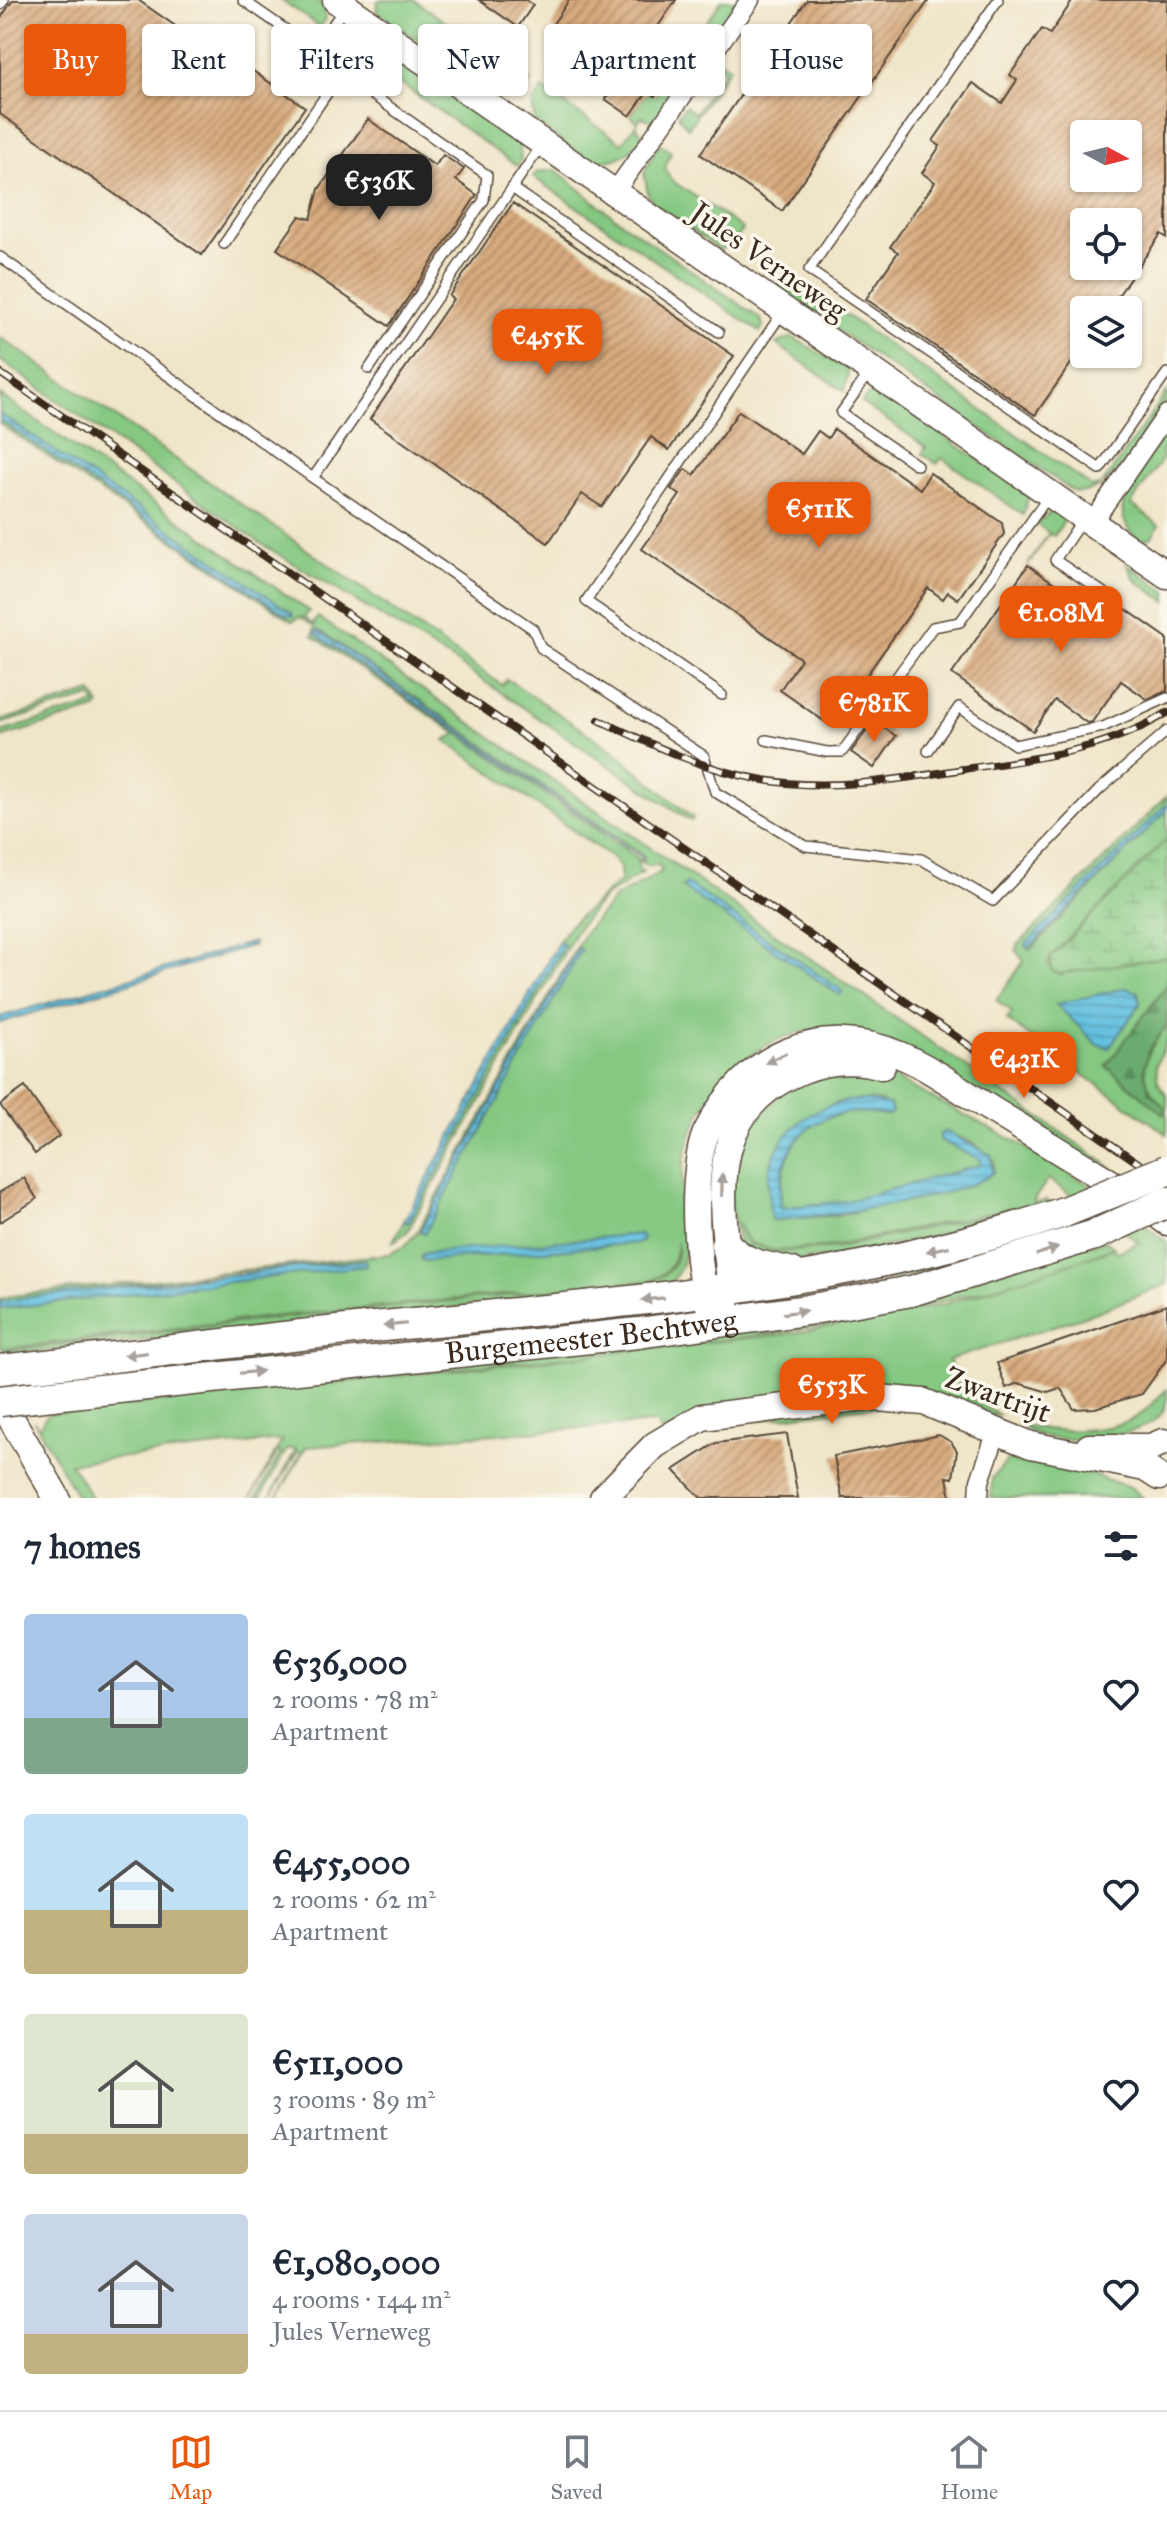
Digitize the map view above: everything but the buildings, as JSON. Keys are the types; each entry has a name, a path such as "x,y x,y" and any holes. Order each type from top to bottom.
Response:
{"main road":[{"name":"Burgemeester Bechtweg","path":"7,1369 339,1330 717,1292 965,1244 1064,1212 1167,1170"},
{"name":"Burgemeester Bechtweg","path":"0,1400 718,1323 911,1291 1095,1235 1167,1202"},
{"path":"726,1245 740,1259 756,1267 806,1276"}],"street":[{"path":"614,193 750,0"},
{"name":"Jules Verneweg","path":"340,3 370,24"},
{"name":"Jules Verneweg","path":"402,46 1167,575"},
{"path":"1088,520 1167,414"},
{"path":"718,1323 717,1292 696,1170 705,1134 725,1100 750,1072 775,1057 825,1042 862,1045 900,1055 1139,1200 1167,1222"},
{"path":"717,1292 726,1245 722,1171 729,1143 743,1115 761,1094 783,1079 805,1068 851,1061 897,1071 1018,1137 1132,1205 1167,1234"},
{"name":"Zwartrijt","path":"603,1498 655,1445 680,1427 723,1412 893,1397 948,1409 1031,1445 1066,1451 1088,1459 1145,1468 1163,1483"},
{"path":"0,1400 57,1498"},
{"path":"979,1498 980,1481 997,1431"},
{"path":"1163,1483 1157,1453 1165,1439"},
{"name":"Zwartrijt","path":"1066,1451 1090,1447 1151,1447 1165,1439"}],"lane":[{"path":"0,5 4,0"},
{"path":"243,0 315,50 340,3"},
{"path":"998,0 809,270 1100,469 1167,373"},
{"path":"224,244 325,96"},
{"path":"369,369 484,200 487,175 374,96"},
{"path":"313,478 542,143"},
{"path":"512,188 719,332"},
{"path":"0,257 533,629 541,648 704,756 715,792 806,846 921,859 993,901 1099,790 1167,731"},
{"path":"722,695 586,601 784,310"},
{"path":"871,370 841,413 917,465"},
{"path":"766,740 842,752 867,717 874,713 933,627 960,622 1050,494"},
{"path":"1088,520 1055,560 1110,597"},
{"path":"928,751 959,707 1015,745 1103,727 1167,698"}],"green space":[{"path":"281,0 316,0 324,6 326,19 322,24 316,24"},
{"path":"378,0 414,0 448,24 418,24 418,40 402,29 402,24 395,24 376,11"},
{"path":"722,0 737,0 720,24 705,24"},
{"path":"402,60 418,71 418,96 454,96 519,141 521,160 517,166 402,85"},
{"path":"543,89 544,96 553,96 622,143 637,123 643,136 630,151 616,159 603,161 589,158 535,122 532,104"},
{"path":"498,96 520,96 503,100"},
{"path":"644,96 670,96 653,121 641,117 638,122 630,116"},
{"path":"707,96 710,96 688,128 678,116 685,106 695,113"},
{"path":"659,143 671,152 665,168 671,180 743,229 734,243 720,250 655,204 648,195 644,172"},
{"path":"556,170 614,217 761,319 763,326 760,332 533,177 537,172"},
{"path":"787,274 1092,487 1099,486 1074,492 777,289"},
{"path":"0,337 502,685 507,679 614,751 693,818 691,821 451,659 260,543 0,360"},
{"path":"792,337 849,370 844,391 776,344"},
{"path":"879,391 1029,495 1023,515 942,458 937,464 922,454 926,447 862,403 866,396"},
{"path":"1167,392 1167,400 1128,460 1102,485"},
{"path":"0,395 309,611 304,618 312,624 318,617 1167,1206 861,1032 812,1030 778,1040 747,1058 715,1090 703,1109 693,1130 683,1174 684,1254 677,1274 669,1284 6,1355 3,1351 270,1319 652,1281 664,1275 673,1266 678,1248 677,1241 673,1262 665,1272 646,1281 269,1317 3,1349 0,1345 0,1309 366,1266 364,1260 221,1273 0,1302 0,1299 10,1296 389,1254 405,1246 417,1232 585,932 615,898 662,871 659,865 647,866 637,860 640,873 644,872 604,897 578,928 407,1232 392,1243 404,1221 408,1223 564,944 559,941 569,926 621,880 620,868 612,858 445,740 457,734 313,636 315,624 312,625 300,617 292,621 0,424 0,420 293,616 0,414","holes":["320,631 644,856 642,861 321,638","682,886 690,886 842,991 835,992","577,948 581,950 425,1232 421,1231","639,1234 641,1242 424,1261 421,1255"]},
{"path":"1167,431 1167,445 1161,454 1164,457 1131,504 1159,525 1151,538 1139,540 1127,527 1123,514 1124,499 1138,470"},
{"path":"1052,511 1065,520 1054,536 1049,534 1028,565 1049,533 1036,524"},
{"path":"1127,564 1167,591 1167,602 1135,580"},
{"path":"92,692 100,705 96,709 0,738 0,732 96,704 91,697 0,724 0,721"},
{"path":"1167,796 1167,804 1026,946 1031,949 1167,810 1167,839 1051,956 1048,965 1059,974 1167,957 1167,985 1106,1066 1164,1114 1150,1088 1145,1068 1151,1049 1167,1024 1167,1041 1156,1065 1158,1082 1167,1095 1167,1134 1007,1020 1012,1012 996,1000 1024,961 1016,951 1017,946","holes":["1126,988 1138,992 1140,1004 1109,1048 1057,1005"]},
{"path":"1167,839 1167,957 1059,974 1051,970 1051,957"},
{"path":"1167,985 1167,1024 1148,1052 1144,1071 1149,1090 1167,1110 1164,1114 1106,1066"},
{"path":"882,1072 1009,1138 1086,1183 1167,1242 1167,1284 1094,1313 949,1360 962,1393 999,1415 990,1416 947,1398 659,1431 657,1423 306,1447 277,1498 301,1453 298,1451 270,1498 296,1449 287,1449 260,1498 256,1498 281,1453 278,1451 251,1498 282,1440 70,1463 92,1498 78,1498 34,1421 39,1428 47,1414 796,1333 946,1304 1113,1249 1118,1252 1139,1242 1048,1179 1034,1200 1036,1203 835,1246 776,1251 748,1242 737,1223 747,1243 776,1252 836,1248 1036,1204 1046,1200 1053,1205 927,1238 830,1258 780,1261 739,1245 727,1188 753,1114 808,1074","holes":["849,1101 883,1102 888,1115 863,1112 841,1114 807,1130 795,1144 787,1162 781,1208 848,1201 981,1165 982,1160 941,1141 940,1134 945,1131 973,1143 994,1161 993,1172 985,1178 843,1215 771,1220 769,1175 773,1159 791,1131 817,1111 833,1105"]},
{"path":"1074,1219 1086,1228 974,1264 750,1305 749,1298"},
{"path":"1105,1241 1114,1247 968,1295 819,1326 668,1346 57,1411 56,1404 699,1335"},
{"path":"272,1346 274,1360 26,1388 19,1376"},
{"path":"1167,1389 1162,1413 1151,1423 1114,1436 1092,1439 1049,1437 1031,1432 1019,1424 1047,1429 1091,1430 1120,1424 1133,1419"},
{"path":"1031,1455 1130,1487 1143,1498 991,1498 992,1478 1008,1460"}],"water":[{"path":"0,414 293,616 285,614 0,420"},
{"path":"317,630 646,860 321,638 315,633"},
{"path":"1167,804 1167,810 1028,949 1026,944"},
{"path":"686,883 837,987 842,991 840,995 683,888"},
{"path":"559,941 564,944 408,1223 404,1221"},
{"path":"253,942 254,945 0,1023 0,1017"},
{"path":"578,948 581,950 425,1233 420,1231"},
{"path":"1126,988 1138,992 1140,1004 1109,1048 1098,1045 1056,1004"},
{"path":"866,1100 890,1105 892,1112 888,1115 864,1112 842,1114 823,1120 807,1130 794,1144 781,1183 781,1208 848,1201 981,1165 981,1160 940,1140 940,1134 945,1131 991,1155 993,1172 978,1181 922,1198 819,1216 771,1220 769,1175 773,1158 791,1130 817,1111 849,1101"},
{"path":"640,1234 643,1240 637,1243 424,1261 420,1258 424,1253"},
{"path":"365,1260 366,1266 0,1309 0,1302 22,1298"}],"railway":[{"path":"0,373 1167,1183"},
{"path":"599,720 677,755 737,775 784,783 835,784 912,777 1068,752 1119,736 1167,713"}]}
